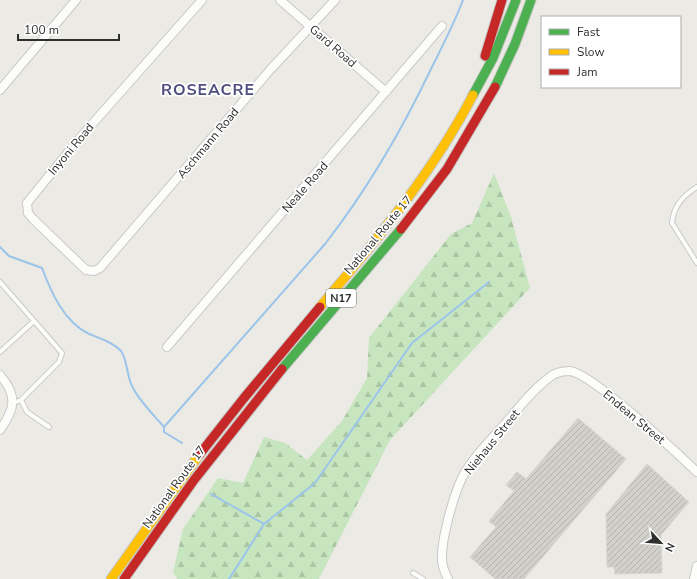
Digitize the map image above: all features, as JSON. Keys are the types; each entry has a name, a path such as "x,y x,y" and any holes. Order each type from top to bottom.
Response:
{"highway":[{"path":"463,114 487,51 502,0"},
{"name":"N17","path":"111,579 220,427 403,207 428,171 463,114 494,54 516,0"},
{"name":"National Route 17","path":"124,579 170,511 238,423 403,225 447,169 501,75 532,0"},
{"path":"447,169 464,148 497,96 541,0"}],"street":[{"path":"0,90 76,0"},
{"name":"Inyoni Road","path":"115,252 97,271 86,270 33,219 28,213 27,203 79,139 202,0"},
{"name":"Gard Road","path":"280,0 386,92"},
{"name":"Aschmann Road","path":"115,252 270,70 335,0"},
{"name":"Neale Road","path":"167,347 442,26"},
{"name":"Endean Street","path":"565,371 580,374 588,379 679,454 697,472"},
{"name":"Niehaus Street","path":"448,579 443,566 442,549 454,500 465,474 472,463 540,385 557,372 565,371"},
{"path":"0,374 10,389 13,404 10,416 0,430"},
{"path":"694,579 697,566"}],"lane":[{"path":"697,187 680,200 672,216 672,223 697,263"},
{"path":"0,282 62,353 59,362 21,400 13,404"},
{"path":"0,352 34,321"},
{"path":"21,400 27,412 49,427"},
{"path":"413,573 423,579"}],"green space":[{"path":"494,173 511,217 530,288 390,440 319,579 177,579 173,572 183,529 218,478 243,483 264,437 285,443 307,460 342,421 367,378 369,338 451,234 472,223"}],"building":[{"path":"578,418 626,459 524,579 495,579 470,557 496,527 489,521 514,491 506,485 517,472 526,479"},
{"path":"647,464 689,502 661,535 662,573 615,574 614,567 607,567 606,514"}],"waterway":[{"path":"164,427 325,244 355,203 408,115 448,35 463,0"},
{"path":"0,247 9,256 42,268 54,296 72,322 80,329 110,343 121,351 125,358 130,382 138,397 164,427 164,432 182,443"},
{"path":"229,579 264,524 315,483 412,343 489,282"},
{"path":"211,494 264,524"}],"traffic: fast":[{"path":"473,95 493,58 516,0"},
{"path":"495,87 515,44 531,0"},
{"path":"282,369 401,229"}],"traffic: slow":[{"path":"320,307 362,257 422,179 457,124 473,95"},
{"path":"111,579 199,455"}],"traffic: jam":[{"path":"485,56 502,0"},
{"path":"401,229 447,169 495,87"},
{"path":"199,455 244,398 320,307"},
{"path":"124,579 194,480 282,369"}],"district":[{"name":"ROSEACRE","path":"208,89"}]}
